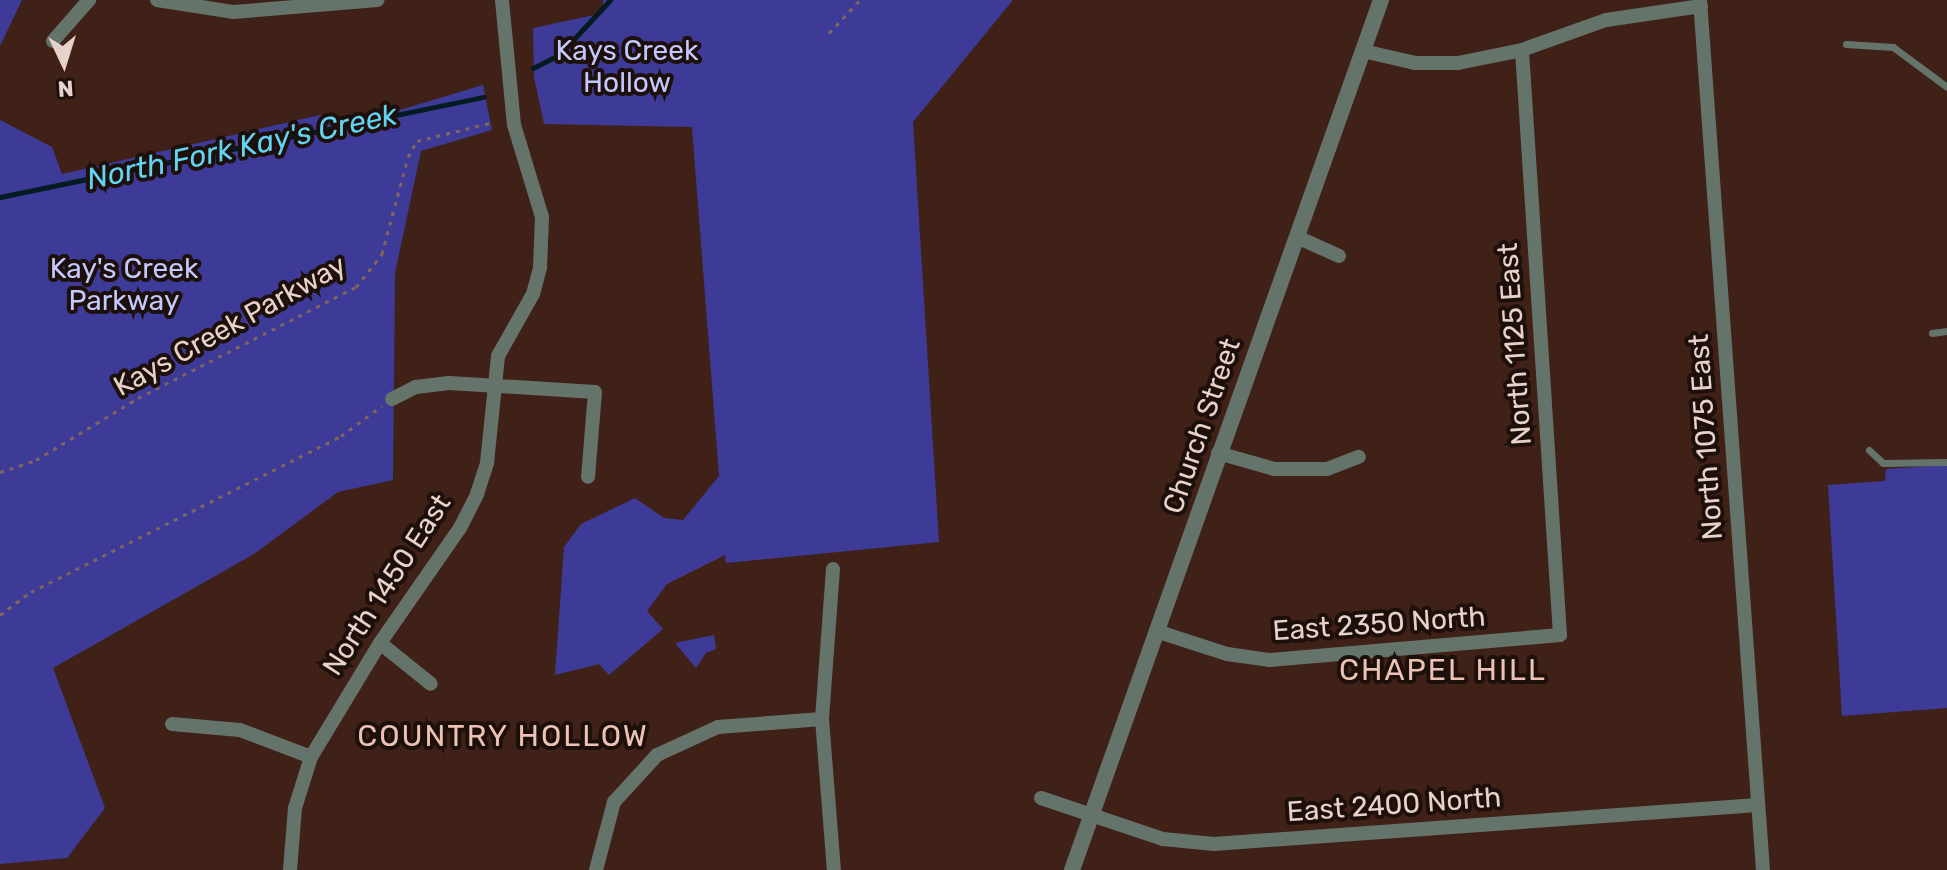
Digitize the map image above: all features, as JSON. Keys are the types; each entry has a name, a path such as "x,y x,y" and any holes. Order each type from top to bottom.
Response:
{"street":[{"path":"53,41 89,0"},
{"path":"157,0 234,12 304,3 378,0"},
{"name":"North 1450 East","path":"290,870 295,808 311,757 380,643 460,528 477,494 487,463 493,384 505,338 533,294 543,243 535,190 514,125 502,0"},
{"name":"Church Street","path":"1072,870 1381,0"},
{"path":"1363,51 1415,63 1458,63 1522,50 1606,20 1701,3"},
{"name":"North 1075 East","path":"1701,3 1763,870"},
{"name":"North 1125 East","path":"1522,50 1560,635"},
{"path":"1297,237 1339,256"},
{"path":"392,399 431,384 493,384 595,392 588,477"},
{"path":"1218,453 1274,469 1327,469 1359,457"},
{"path":"833,569 822,719 834,870"},
{"name":"East 2350 North","path":"1159,632 1227,654 1269,660 1560,635"},
{"path":"380,643 431,684"},
{"path":"596,870 614,802 657,755 718,727 822,719"},
{"path":"172,724 240,730 311,757"},
{"name":"East 2400 North","path":"1041,798 1090,817 1163,839 1214,844 1758,805"}],"lane":[{"path":"1846,44 1893,47 1947,87"},
{"path":"1932,333 1947,331"},
{"path":"1869,450 1883,463 1947,462"}],"path":[{"path":"829,33 860,0"},
{"name":"Kays Creek Parkway","path":"0,472 36,460 138,398 356,287 382,254 408,157 417,141 494,122"},
{"path":"0,615 31,592 341,436 392,399"}],"green space":[{"path":"0,0 22,0 0,46"},
{"name":"Kays Creek Hollow","path":"603,0 1013,0 913,122 939,542 726,563 725,555 667,584 647,611 663,629 609,675 599,664 555,675 564,547 581,524 635,498 664,518 683,520 719,476 692,127 544,124 534,77 533,28 604,13"},
{"name":"Kay's Creek Parkway","path":"483,85 492,130 421,151 395,273 393,480 338,492 254,554 53,668 105,808 67,858 0,864 0,120 52,147 62,174 320,115 347,126"},
{"path":"1947,465 1947,708 1842,716 1828,485 1885,481 1886,469"},
{"path":"714,635 716,649 706,653 696,668 675,643"}],"waterway":[{"name":"North Fork Kay's Creek","path":"533,68 560,54 610,0"},
{"name":"North Fork Kay's Creek","path":"0,197 484,97"}],"district":[{"name":"CHAPEL HILL","path":"1443,670"},
{"name":"COUNTRY HOLLOW","path":"503,736"}]}
